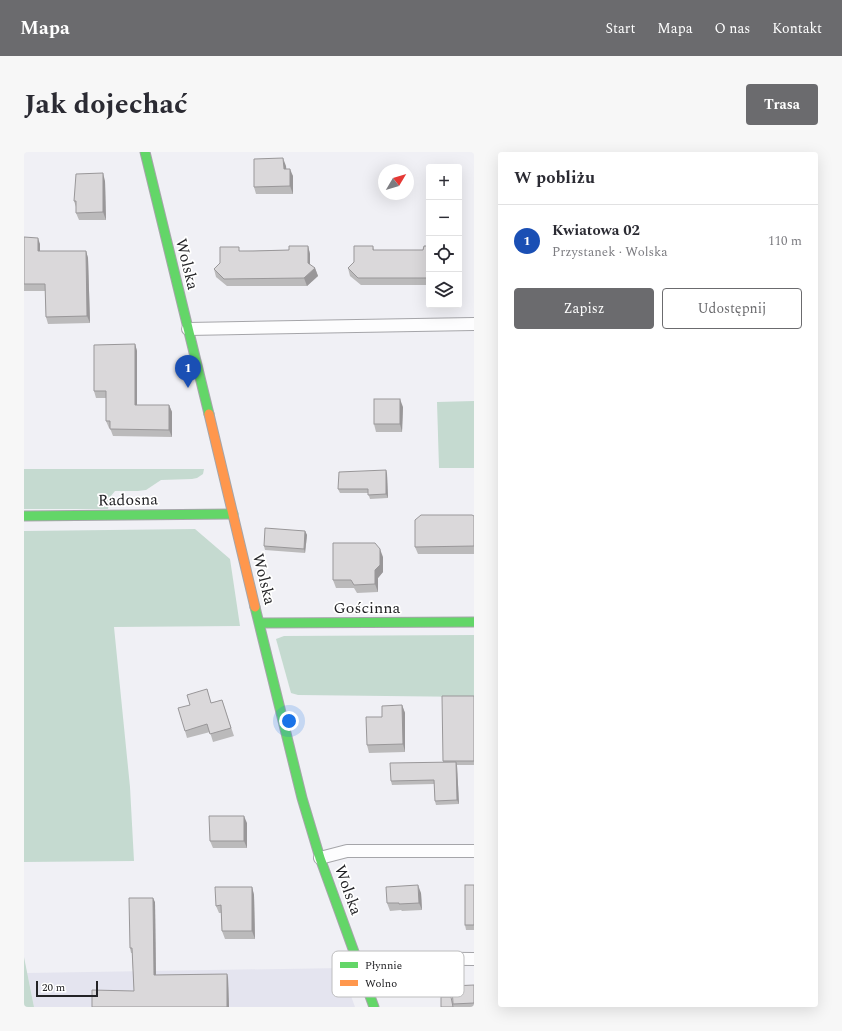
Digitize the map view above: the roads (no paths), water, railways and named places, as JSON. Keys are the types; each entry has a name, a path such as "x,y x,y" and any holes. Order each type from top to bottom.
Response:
{"street":[{"name":"Wolska","path":"145,152 260,624 289,750 320,858 353,951"},
{"name":"Radosna","path":"24,516 233,514"},
{"name":"Gościnna","path":"260,624 474,622"},
{"name":"Wolska","path":"370,997 374,1007"}],"lane":[{"path":"188,328 474,324"},
{"path":"320,858 347,851 474,851"},
{"path":"464,959 474,959"}],"place":[{"name":"Kwiatowa 02","path":"188,388"}]}
